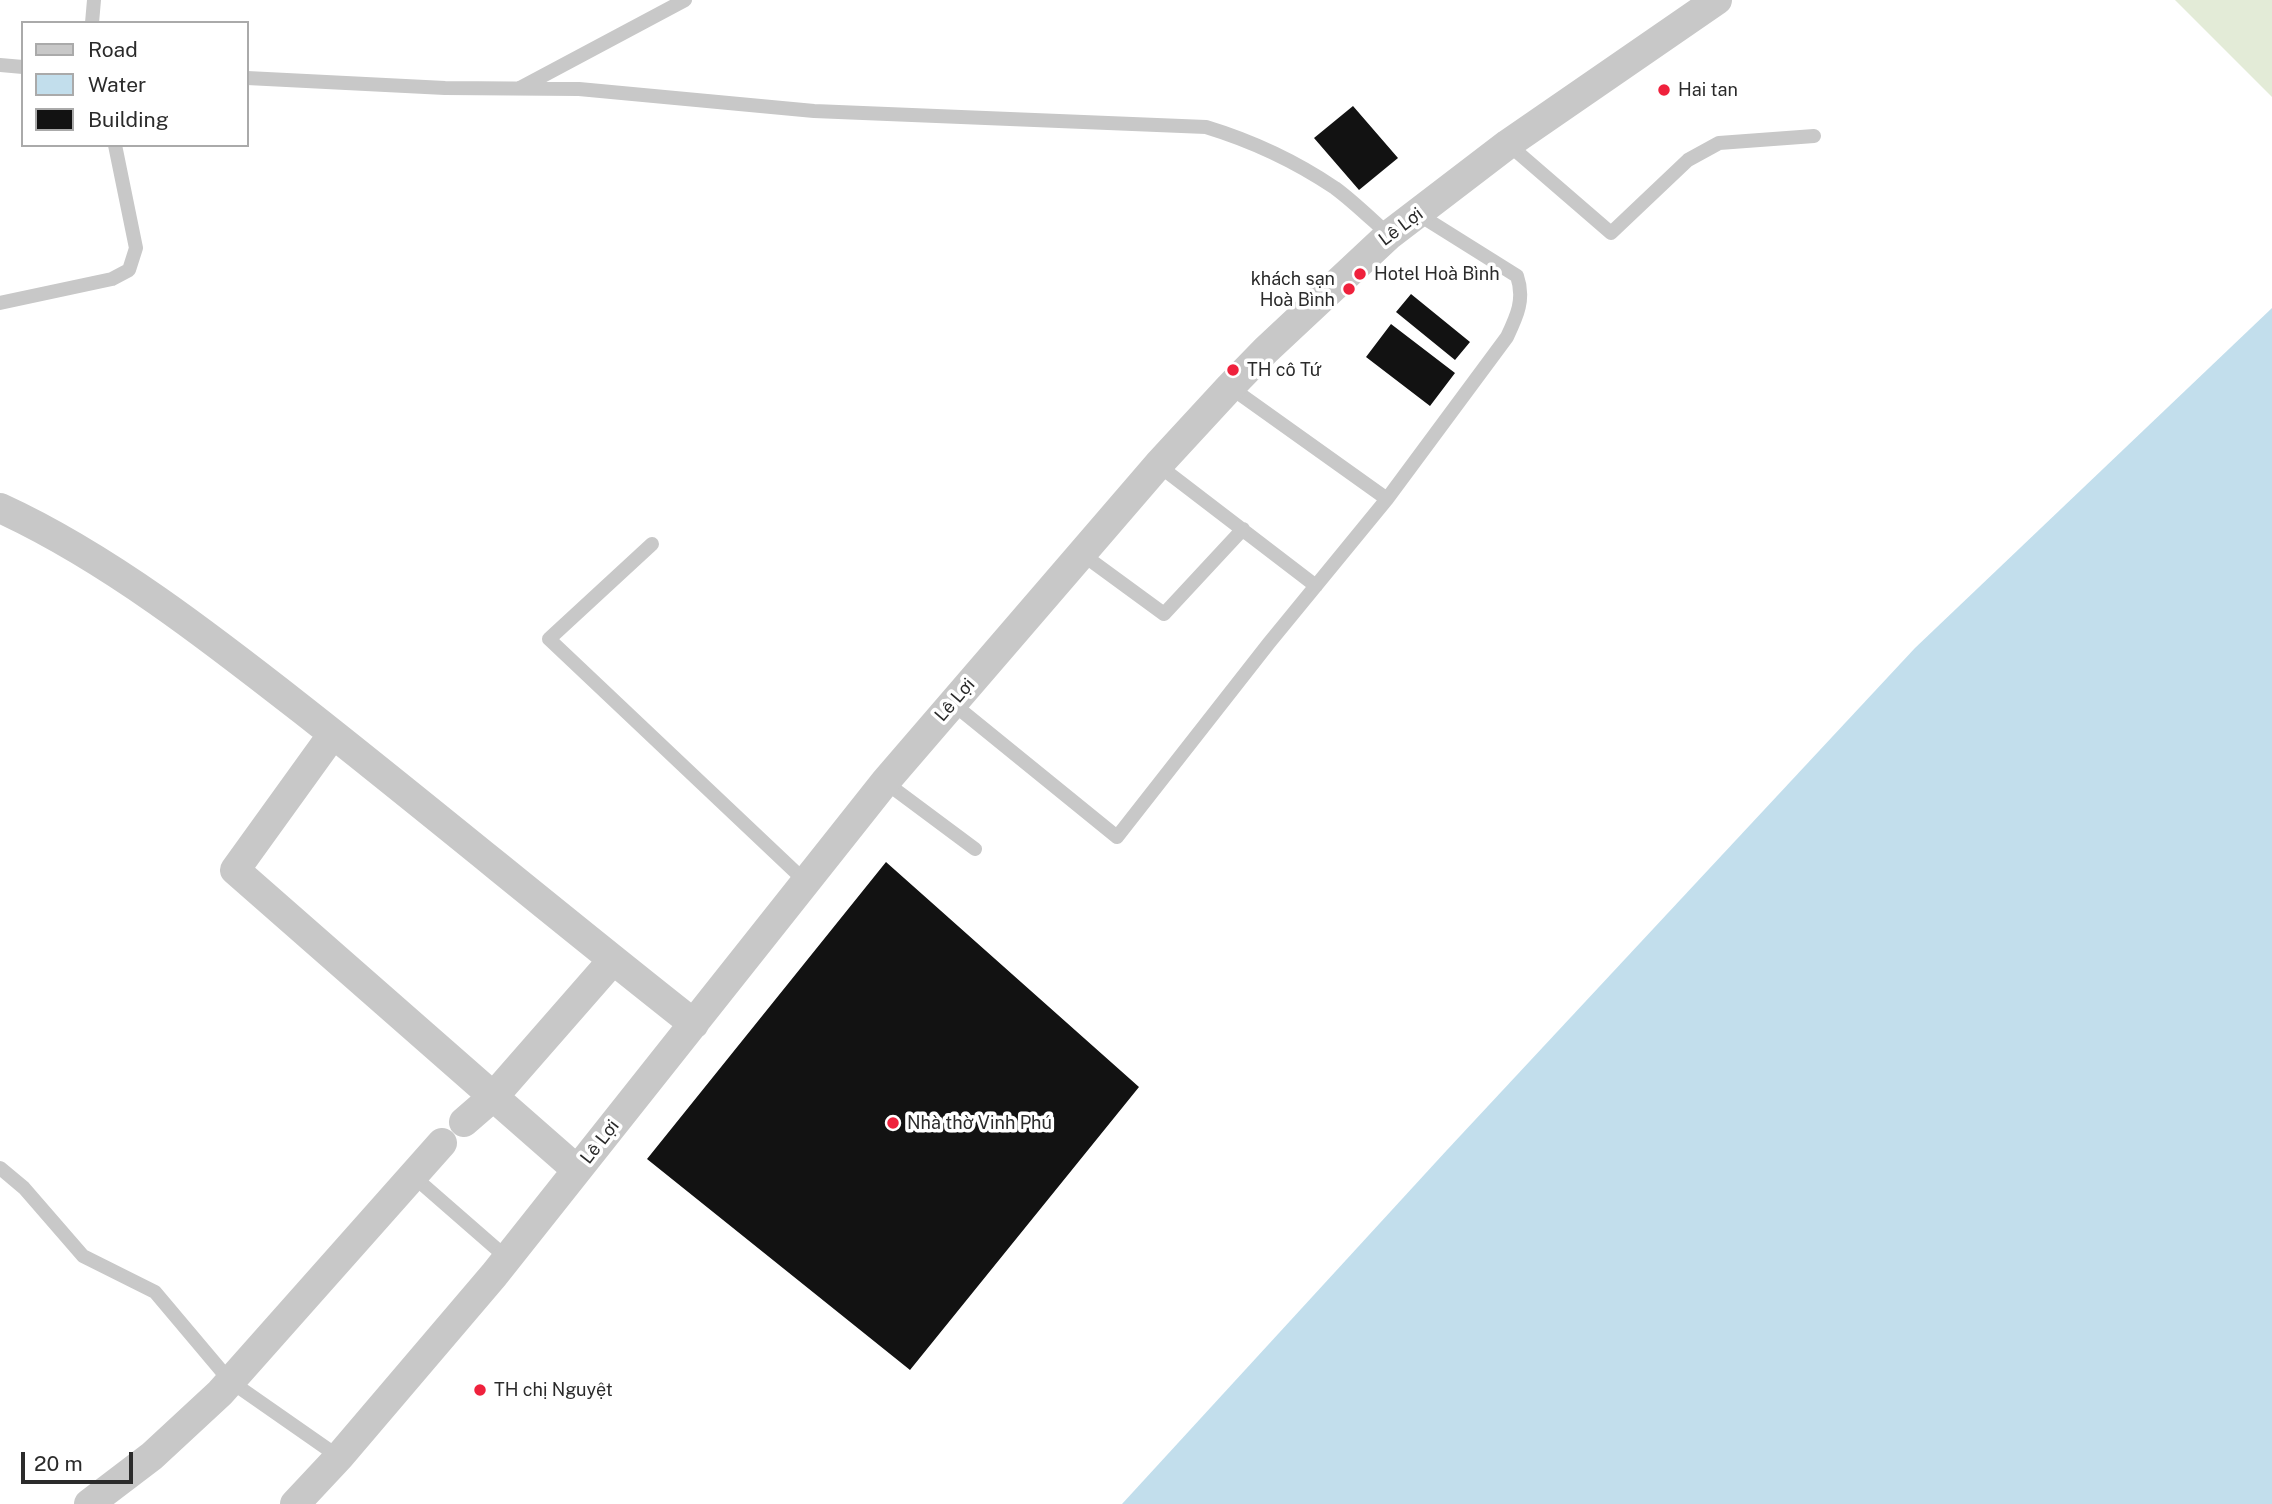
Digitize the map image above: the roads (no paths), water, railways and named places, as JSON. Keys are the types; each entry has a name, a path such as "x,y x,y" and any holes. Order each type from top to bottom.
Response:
{"street":[{"name":"Lê Lợi","path":"295,1504 339,1457 507,1258 884,782 1158,465 1230,387 1324,294 1389,235 1508,144 1717,0"},
{"path":"0,508 62,539 152,599 254,673 694,1024"},
{"path":"333,734 235,870 577,1170"},
{"path":"464,1122 494,1096 613,960"},
{"path":"89,1504 152,1456 230,1381 442,1143"}],"lane":[{"path":"92,21 94,0"},
{"path":"519,89 685,0"},
{"path":"0,65 21,67"},
{"path":"248,78 445,88 592,90 814,111 1206,127 1276,153 1336,189 1389,235"},
{"path":"1508,144 1611,233 1688,160 1719,143 1814,136"},
{"path":"0,303 111,279 129,270 136,248 115,147"},
{"path":"952,703 1117,837 1387,499 1507,337 1520,308 1521,289 1517,276 1418,214"},
{"path":"1230,387 1387,499"},
{"path":"1158,465 1316,586"},
{"path":"1082,554 1164,614 1243,529"},
{"path":"652,544 550,639 806,882"},
{"path":"884,782 975,849"},
{"path":"0,1168 24,1188 83,1255 155,1292 230,1381 339,1457"},
{"path":"413,1176 507,1258"}],"water":[{"path":"2272,308 2272,1504 1122,1504 1447,1150 1915,648"}],"place":[{"name":"Hai tan","path":"1664,90"},
{"name":"Hotel Hoà Bình","path":"1360,274"},
{"name":"khách sạn Hoà Bình","path":"1349,289"},
{"name":"TH cô Tứ","path":"1233,370"},
{"name":"Nhà thờ Vinh Phú","path":"893,1123"},
{"name":"TH chị Nguyệt","path":"480,1390"}]}
